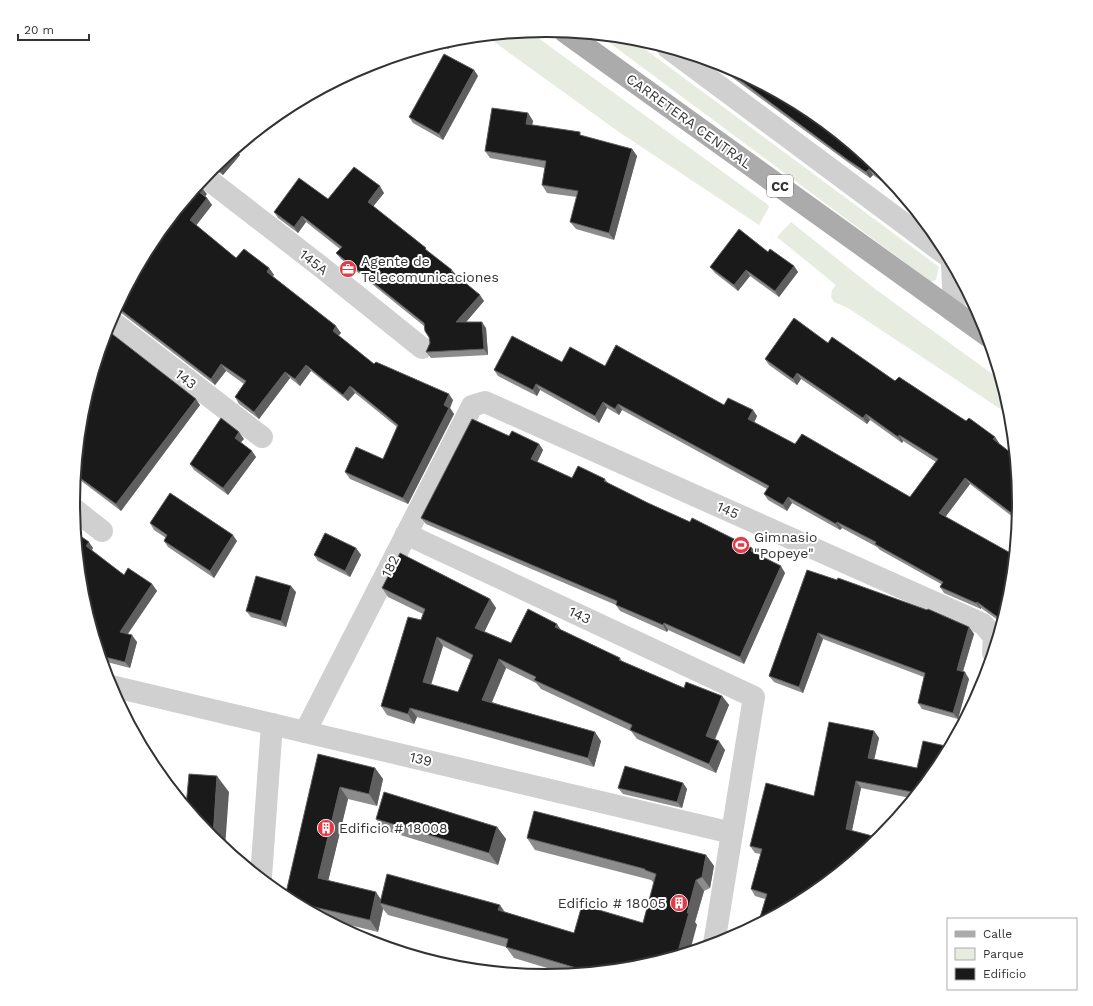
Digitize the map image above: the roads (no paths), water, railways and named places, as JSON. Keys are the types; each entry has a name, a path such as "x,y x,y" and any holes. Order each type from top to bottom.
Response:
{"main road":[{"name":"CARRETERA CENTRAL","path":"573,38 979,329"}],"street":[{"path":"680,57 936,247"},
{"name":"145A","path":"210,181 320,266 422,348"},
{"path":"952,275 954,312"},
{"name":"143","path":"116,325 262,437"},
{"name":"145","path":"478,403 485,402 983,624 991,642"},
{"name":"182","path":"305,732 472,406 478,403"},
{"path":"80,514 102,531"},
{"name":"143","path":"406,534 754,697 732,833"},
{"name":"139","path":"119,688 732,833"},
{"path":"261,872 272,724"},
{"path":"715,937 732,833"}],"place":[{"name":"Agente de Telecomunicaciones","path":"348,269"},
{"name":"Gimnasio \"Popeye\"","path":"741,545"},
{"name":"Edificio # 18008","path":"326,828"},
{"name":"Edificio # 18005","path":"679,903"}]}
